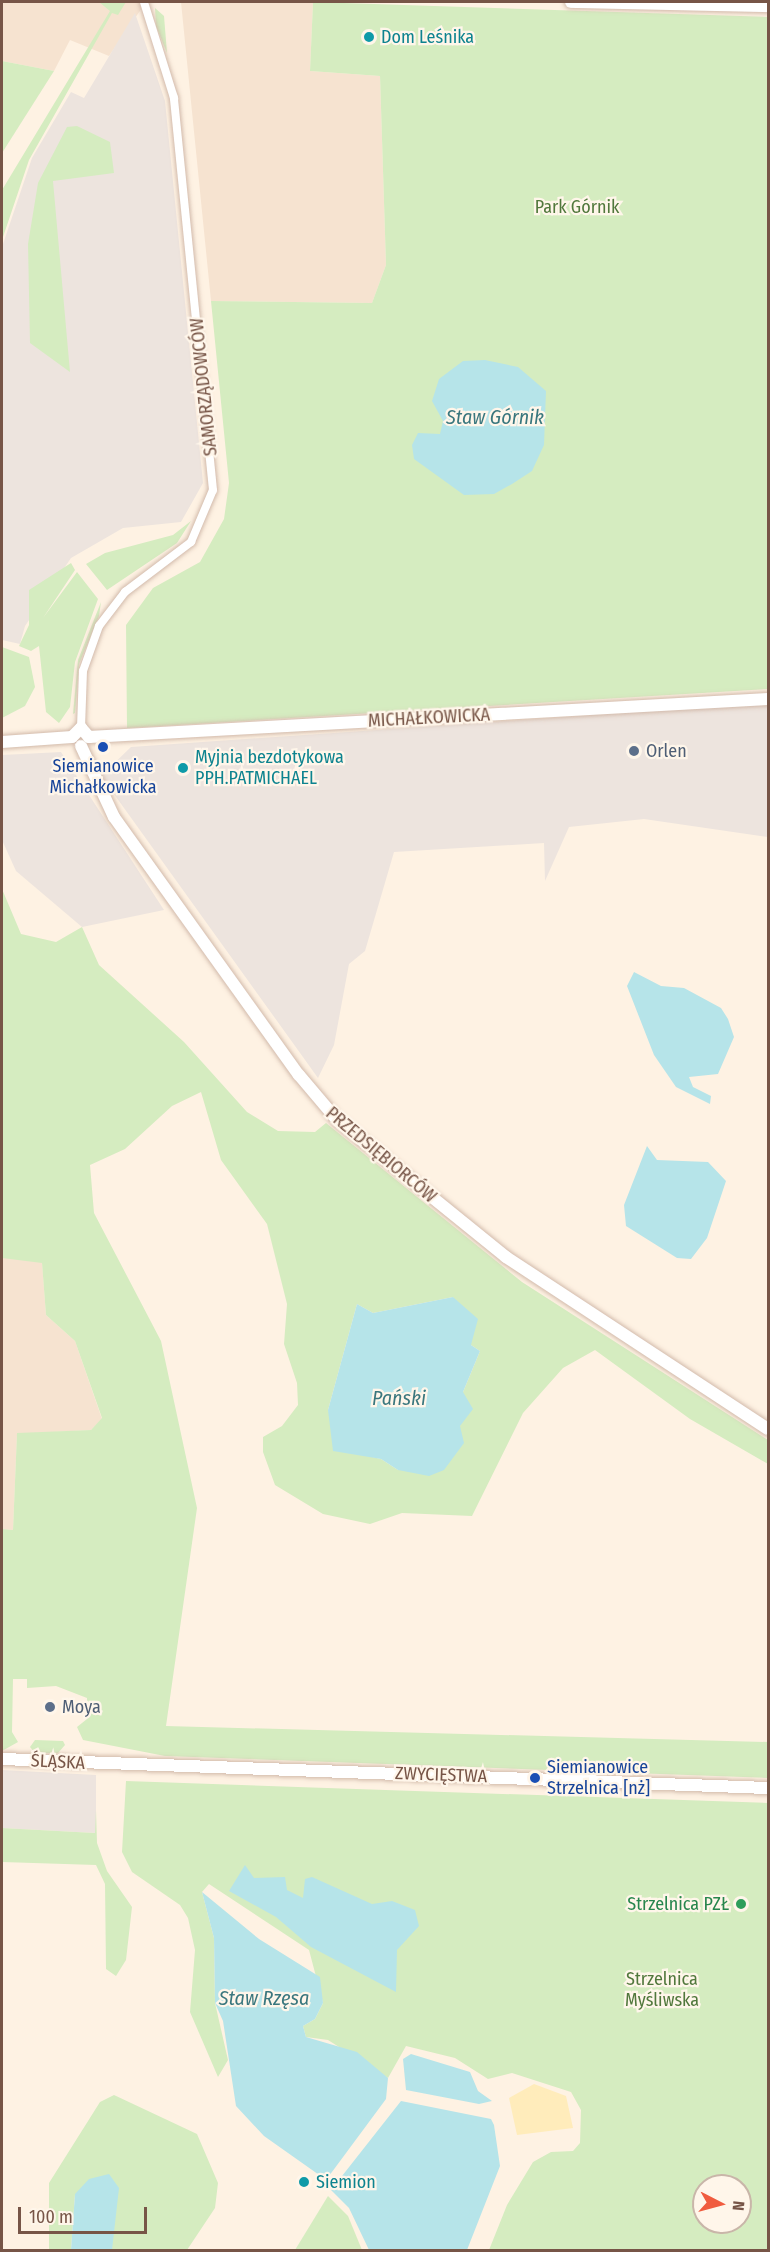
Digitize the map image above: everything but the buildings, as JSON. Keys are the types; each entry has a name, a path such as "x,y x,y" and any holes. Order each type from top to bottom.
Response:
{"street":[{"name":"SAMORZĄDOWCÓW","path":"81,737 83,671 99,626 125,592 191,543 213,490 174,98 144,2"},
{"path":"571,2 768,6"},
{"name":"MICHAŁKOWICKA","path":"2,742 768,699"},
{"name":"PRZEDSIĘBIORCÓW","path":"81,737 114,817 299,1075 338,1121 506,1257 768,1429"},
{"name":"ŚLĄSKA","path":"2,1759 114,1765"},
{"name":"ZWYCIĘSTWA","path":"114,1765 768,1788"}],"shaded area":[{"path":"2,2 146,2 109,56 70,40 54,71 2,61"},
{"path":"181,2 313,2 310,71 380,76 386,265 372,303 211,301"},
{"path":"135,13 165,101 203,483 181,522 123,528 71,558 25,626 20,644 2,640 2,247 32,158 71,92 84,98"},
{"path":"768,703 768,837 644,819 569,827 545,881 544,843 394,852 365,951 349,964 334,1045 318,1078 101,776 131,747"},
{"path":"61,752 164,910 82,927 16,871 2,840 2,755"},
{"path":"2,1255 42,1262 46,1315 75,1341 102,1419 91,1430 17,1434 13,1530 2,1529"},
{"path":"2,1770 96,1775 96,1833 2,1828"}],"green space":[{"path":"99,2 126,2 118,15 112,13 29,160 2,240 2,190 110,11"},
{"name":"Park Górnik","path":"313,2 768,17 768,689 127,728 126,625 153,588 200,562 224,519 229,483 211,301 372,303 386,265 380,76 310,71"},
{"path":"155,8 164,16 167,53 156,26"},
{"path":"2,61 54,71 2,153"},
{"path":"77,126 110,142 114,173 53,181 70,372 30,343 28,244 38,183 67,127"},
{"path":"191,521 177,543 107,590 86,564 105,553 173,535"},
{"path":"71,563 75,570 43,618 77,572 98,599 75,662 70,707 59,723 46,712 39,646 31,651 19,646 29,625 29,590"},
{"path":"101,602 99,616 79,664 75,713 73,714 78,660"},
{"path":"2,647 29,657 35,687 25,706 2,718"},
{"path":"2,889 21,934 56,942 82,927 99,965 184,1042 247,1112 278,1131 315,1132 326,1123 522,1282 768,1440 768,1464 690,1419 595,1350 563,1368 523,1413 472,1516 402,1513 370,1524 323,1514 275,1485 263,1452 263,1437 282,1426 298,1405 297,1383 284,1344 287,1304 267,1224 221,1160 201,1092 172,1106 125,1149 90,1165 94,1213 161,1341 197,1508 166,1726 768,1742 768,1778 165,1756 83,1740 77,1727 87,1719 87,1698 56,1686 27,1688 27,1679 13,1679 12,1732 18,1742 2,1751 2,1529 13,1530 17,1433 91,1430 102,1418 75,1341 46,1315 42,1263 2,1258","holes":["453,1297 471,1345 480,1351 463,1392 460,1426 398,1470 381,1459 350,1452 328,1410 357,1304 373,1313"]},
{"path":"35,1740 63,1741 65,1745 58,1753 35,1753 30,1747"},
{"name":"Strzelnica Myśliwska","path":"126,1781 768,1803 768,2250 489,2250 507,2205 533,2162 551,2152 573,2151 580,2143 581,2110 571,2092 512,2073 488,2079 455,2058 406,2046 388,2078 328,2040 306,2037 303,2026 315,2019 323,2003 309,1950 209,1884 202,1892 214,1938 215,2003 228,2060 218,2077 190,2012 195,1950 188,1918 180,1905 132,1872 122,1852"},
{"path":"96,1810 97,1843 107,1871 132,1907 126,1960 116,1976 106,1969 105,1884 96,1865 2,1862 2,1828 95,1833"},
{"path":"114,2095 197,2134 218,2183 215,2208 187,2250 112,2250 111,2241 75,2194 71,2250 49,2250 49,2183 100,2102"},
{"path":"328,2196 348,2216 362,2250 295,2250"}],"sand":[{"path":"534,2084 566,2096 573,2128 517,2135 509,2098"}],"water":[{"name":"Staw Górnik","path":"485,360 518,367 546,391 544,445 532,471 512,484 494,494 464,495 414,459 412,445 418,433 440,434 443,421 432,401 439,379 463,361"},
{"path":"634,972 661,986 684,988 721,1008 728,1019 734,1037 718,1074 689,1077 693,1087 711,1096 710,1104 676,1087 654,1055 627,986"},
{"path":"647,1146 657,1160 708,1162 726,1181 707,1238 691,1259 677,1258 626,1226 624,1205"},
{"name":"Pański","path":"453,1297 478,1319 471,1345 480,1351 463,1392 473,1409 460,1426 464,1443 444,1470 429,1476 398,1470 381,1459 333,1451 328,1410 357,1304 373,1313"},
{"path":"245,1865 254,1878 285,1877 287,1890 303,1898 305,1879 312,1877 372,1904 392,1901 415,1910 419,1926 397,1950 396,1992 311,1947 276,1917 229,1891"},
{"name":"Staw Rzęsa","path":"202,1892 259,1939 320,1977 323,2003 315,2019 303,2026 306,2037 357,2052 388,2078 386,2099 329,2176 322,2177 264,2136 236,2106 223,2021 215,2003 214,1938"},
{"path":"411,2054 470,2072 478,2091 492,2101 479,2104 406,2090 403,2059"},
{"path":"401,2101 491,2119 494,2125 500,2166 467,2250 369,2250 349,2208 331,2190"},
{"path":"109,2174 119,2188 112,2250 71,2250 75,2194 89,2179"}],"place":[{"name":"Dom Leśnika","path":"369,37"},
{"name":"Siemianowice Michałkowicka","path":"103,747"},
{"name":"Orlen","path":"634,751"},
{"name":"Myjnia bezdotykowa PPH.PATMICHAEL","path":"183,768"},
{"name":"Moya","path":"50,1707"},
{"name":"Siemianowice Strzelnica [nż]","path":"535,1778"},
{"name":"Strzelnica PZŁ","path":"741,1904"},
{"name":"Siemion","path":"304,2182"}]}
